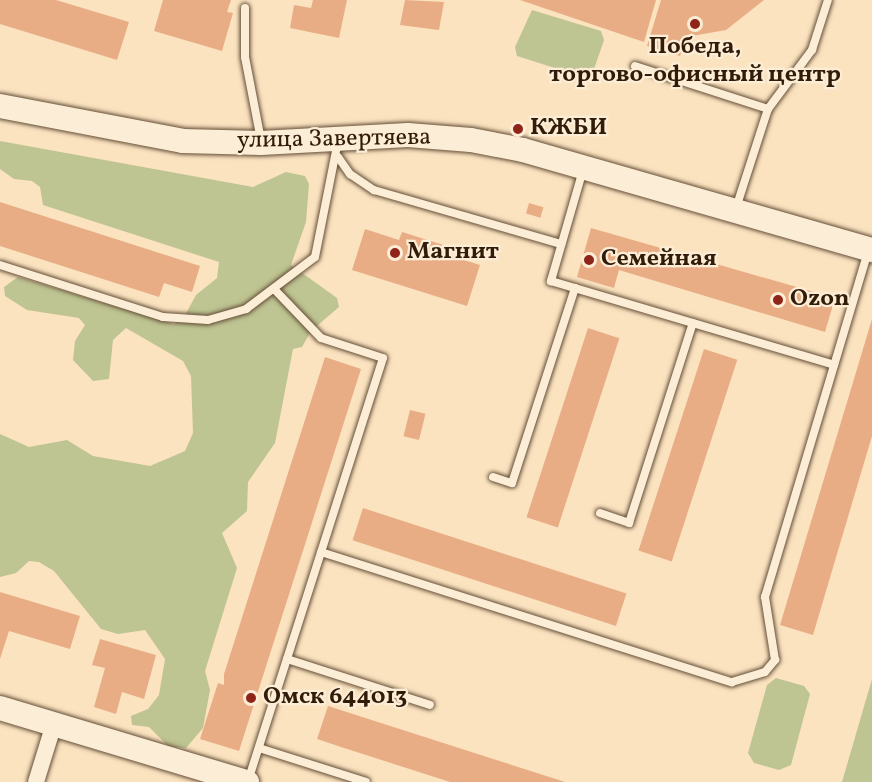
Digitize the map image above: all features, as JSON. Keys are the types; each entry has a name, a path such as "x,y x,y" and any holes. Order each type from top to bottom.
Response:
{"main road":[{"name":"улица Завертяева","path":"0,106 147,136 338,149 408,135 471,140 584,167 870,249"},
{"path":"0,708 247,782"}],"street":[{"path":"36,782 54,724"}],"lane":[{"path":"735,211 768,109 812,50 828,0"},
{"path":"245,8 244,57 261,144"},
{"path":"635,66 768,109"},
{"path":"338,149 350,174 374,190 561,244"},
{"path":"0,265 163,317 208,320 246,309 315,257 338,149"},
{"path":"584,167 551,281 834,365"},
{"path":"321,552 732,682 765,672 775,660 765,597 870,249"},
{"path":"493,477 512,483 575,288"},
{"path":"247,782 383,358 321,338 274,290"},
{"path":"600,513 629,523 693,323"},
{"path":"287,659 430,705"},
{"path":"258,748 366,782"}],"green space":[{"path":"532,10 601,31 604,40 592,75 583,77 517,56 515,47"},
{"path":"0,141 253,187 286,172 305,176 309,184 306,222 291,265 337,298 339,307 311,331 302,347 293,349 275,443 248,482 247,511 222,533 237,568 205,671 210,690 203,728 186,748 168,746 149,727 132,725 131,716 148,709 159,695 165,659 145,630 118,634 101,629 54,571 39,562 29,561 16,573 0,577 0,434 29,447 67,440 93,456 150,466 185,451 193,433 191,376 183,361 126,328 113,340 109,379 93,381 73,360 75,341 85,325 79,318 27,310 5,296 4,287 18,277 174,324 183,319 196,295 217,278 219,262 43,205 40,187 32,181 14,179 0,169"},
{"path":"776,678 804,686 810,694 791,765 779,770 754,763 748,753 767,685"},
{"path":"872,679 872,782 842,782"}],"building":[{"path":"0,0 56,0 129,22 117,60 0,24"},
{"path":"163,0 231,0 227,12 233,13 222,51 154,31"},
{"path":"313,0 347,0 339,38 290,28 294,5 311,8"},
{"path":"405,0 444,2 439,30 400,25"},
{"path":"520,0 656,0 644,42"},
{"name":"Победа, торгово-офисный центр","path":"661,0 764,0 726,30 686,37 680,56 647,46"},
{"path":"0,202 200,266 192,292 164,283 159,297 0,246"},
{"path":"529,203 543,207 540,218 526,214"},
{"path":"591,228 835,298 825,332 619,270 614,288 577,277"},
{"path":"365,229 399,240 402,232 450,247 448,255 480,265 467,306 352,270"},
{"path":"872,319 872,436 813,635 780,625"},
{"path":"588,328 619,338 558,527 527,517"},
{"path":"704,349 737,360 672,561 638,551"},
{"path":"325,357 361,369 239,751 200,739 218,683 224,685 224,674"},
{"path":"410,410 426,414 419,440 403,436"},
{"path":"363,508 626,594 616,626 352,540"},
{"path":"0,592 80,616 70,649 9,631 0,659"},
{"path":"100,639 156,655 144,699 122,692 116,714 94,707 105,668 92,665"},
{"path":"328,706 565,782 450,782 317,739"}],"place":[{"name":"Победа, торгово-офисный центр","path":"695,24"},
{"name":"КЖБИ","path":"518,129"},
{"name":"Магнит","path":"395,253"},
{"name":"Семейная","path":"589,260"},
{"name":"Ozon","path":"778,300"},
{"name":"Омск 644013","path":"251,698"}]}
